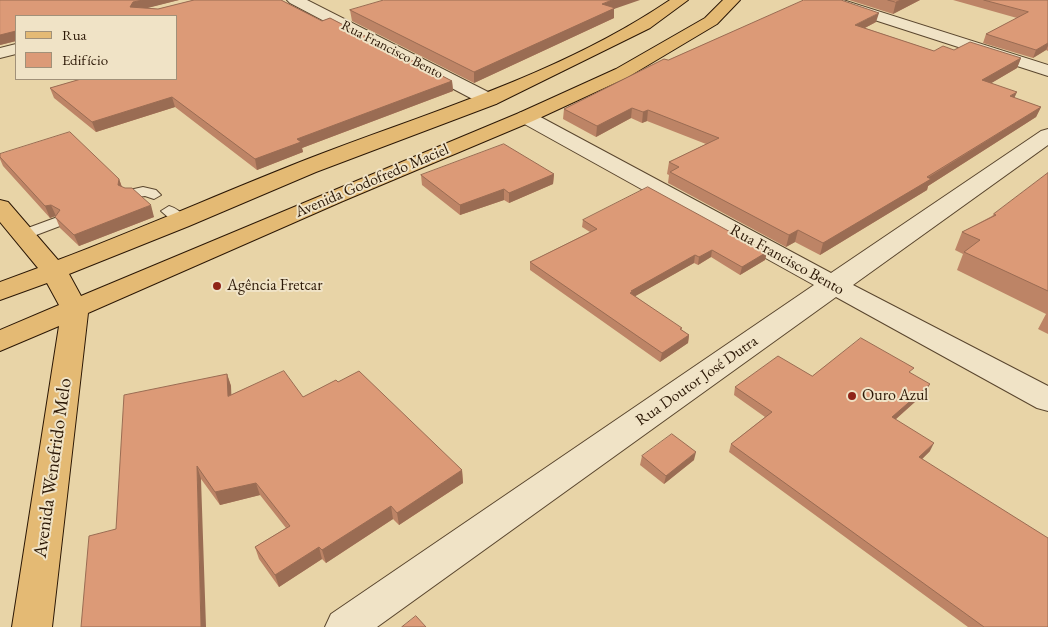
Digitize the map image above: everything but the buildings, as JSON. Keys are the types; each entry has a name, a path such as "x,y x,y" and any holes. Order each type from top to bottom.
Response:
{"main road":[{"name":"Avenida Godofredo Maciel","path":"0,292 54,271 175,216 489,100 597,50 644,25 680,0"},
{"name":"Avenida Godofredo Maciel","path":"0,341 335,196 526,117 622,73 711,21 732,0"},
{"path":"0,207 54,271 75,309"},
{"name":"Avenida Wenefrido Melo","path":"32,627 75,309"}],"street":[{"name":"Rua Francisco Bento","path":"295,0 489,100"},
{"path":"827,0 1048,71"},
{"path":"0,53 15,49"},
{"name":"Rua Francisco Bento","path":"526,117 1048,400"},
{"name":"Rua Doutor José Dutra","path":"345,627 1048,135"}],"lane":[{"path":"130,194 150,191 154,195"},
{"path":"23,235 55,223"}],"place":[{"name":"Agência Fretcar","path":"217,286"},
{"name":"Ouro Azul","path":"852,396"}]}
